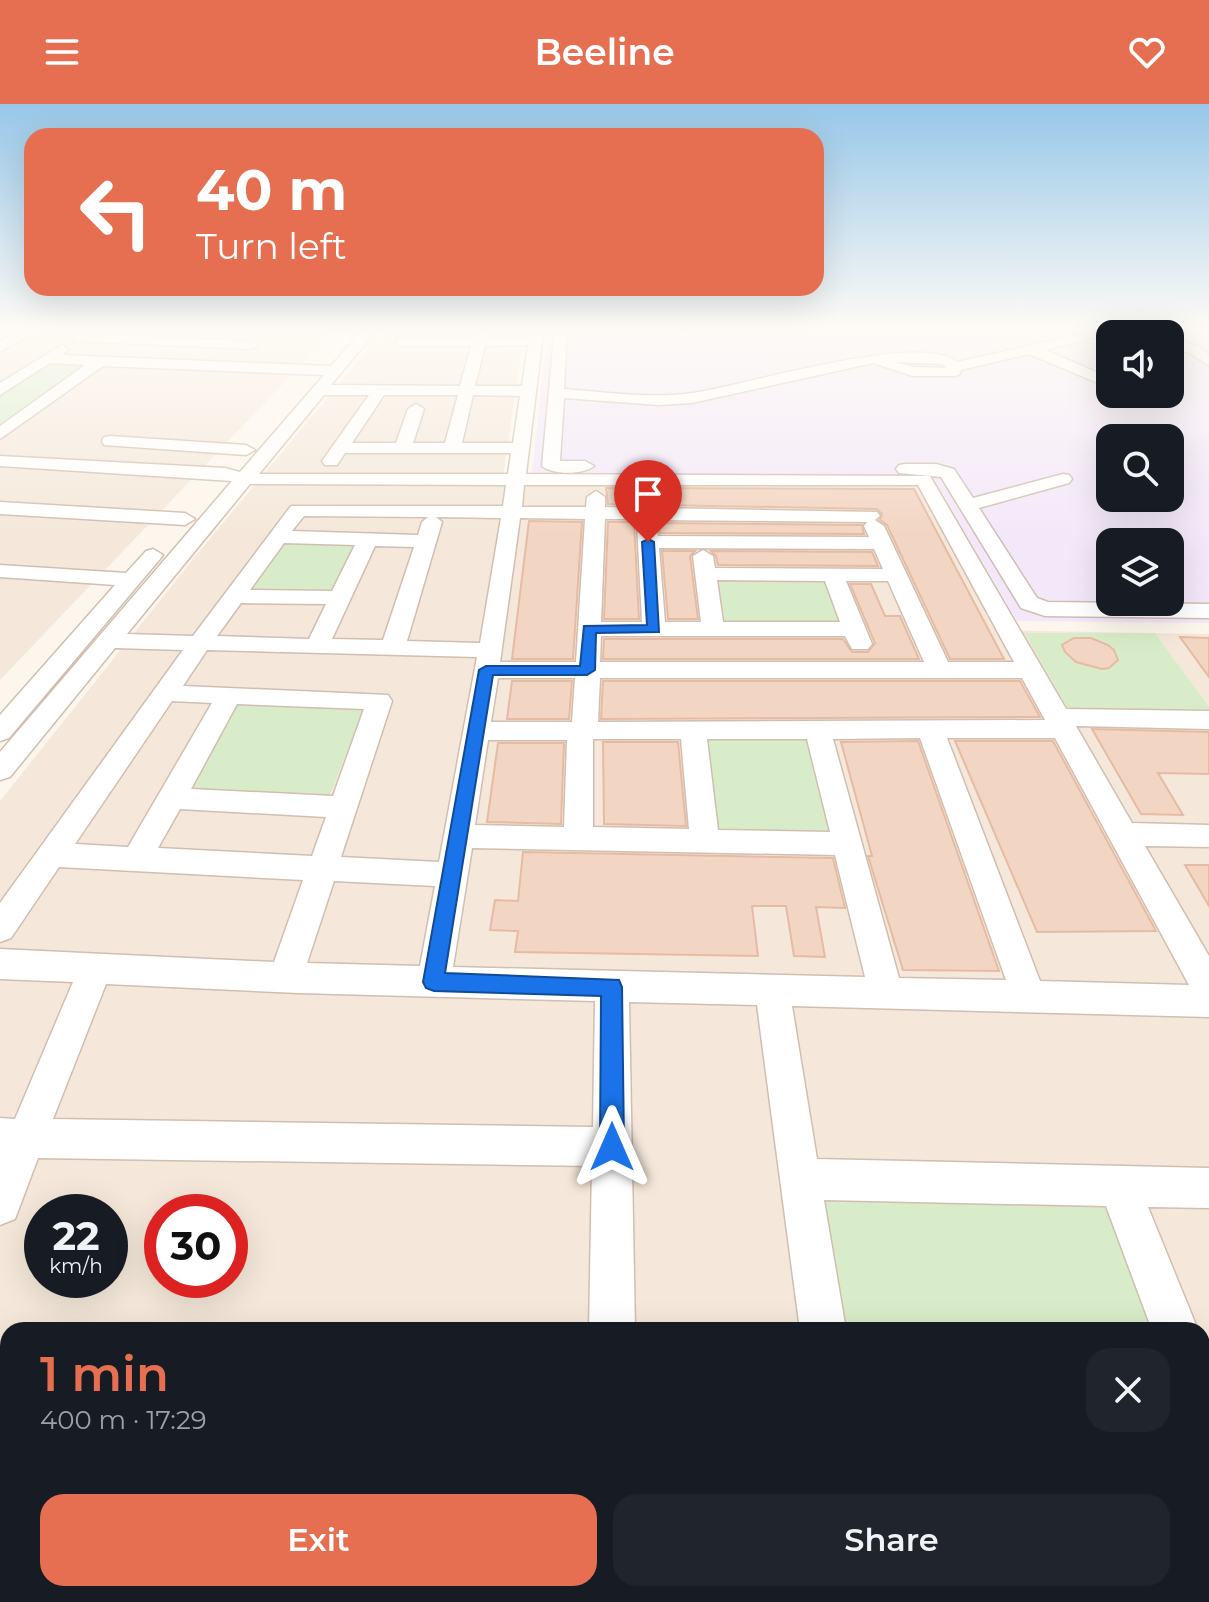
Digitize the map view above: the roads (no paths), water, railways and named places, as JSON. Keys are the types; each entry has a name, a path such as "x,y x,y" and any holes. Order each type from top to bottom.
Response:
{"street":[{"path":"0,434 52,396"},
{"path":"0,732 185,519 234,476 246,450 303,396"},
{"path":"0,770 108,641 234,476 306,396"},
{"path":"318,479 376,396"},
{"path":"367,409 425,409 455,396"},
{"path":"434,982 488,660 527,396"},
{"path":"556,396 551,466 936,469 948,473 1029,603 1045,609 1209,611"},
{"path":"598,396 658,400 702,396"},
{"path":"425,409 452,448"},
{"path":"403,448 425,409"},
{"path":"110,441 246,450"},
{"path":"339,448 520,448"},
{"path":"0,461 318,479 924,480 1209,988"},
{"path":"968,505 1063,479"},
{"path":"578,838 593,515 599,480"},
{"path":"854,480 939,670"},
{"path":"0,508 185,519"},
{"path":"0,928 200,643 298,510 870,516"},
{"path":"393,647 435,513"},
{"path":"646,515 654,629"},
{"path":"278,537 424,541"},
{"path":"317,646 368,539"},
{"path":"648,542 882,543"},
{"path":"701,543 713,629"},
{"path":"2,573 132,580"},
{"path":"705,574 896,575"},
{"path":"833,575 870,670"},
{"path":"234,596 340,598"},
{"path":"1006,626 1209,629"},
{"path":"589,629 854,629"},
{"path":"108,641 393,647 587,670 1031,670"},
{"path":"165,693 379,701 286,977"},
{"path":"137,859 229,695"},
{"path":"476,731 930,729 1209,720"},
{"path":"930,729 1029,997"},
{"path":"693,730 705,841"},
{"path":"818,730 886,994"},
{"path":"171,798 343,807"},
{"path":"1123,834 1209,836"},
{"path":"458,836 848,844"},
{"path":"51,855 452,875"},
{"path":"0,964 434,982 1209,1001"},
{"path":"0,1204 12,1138 95,969"},
{"path":"612,987 612,1322"},
{"path":"772,991 822,1322"},
{"path":"12,1138 612,1147"},
{"path":"800,1179 1209,1188"},
{"path":"1119,1186 1172,1322"}]}
